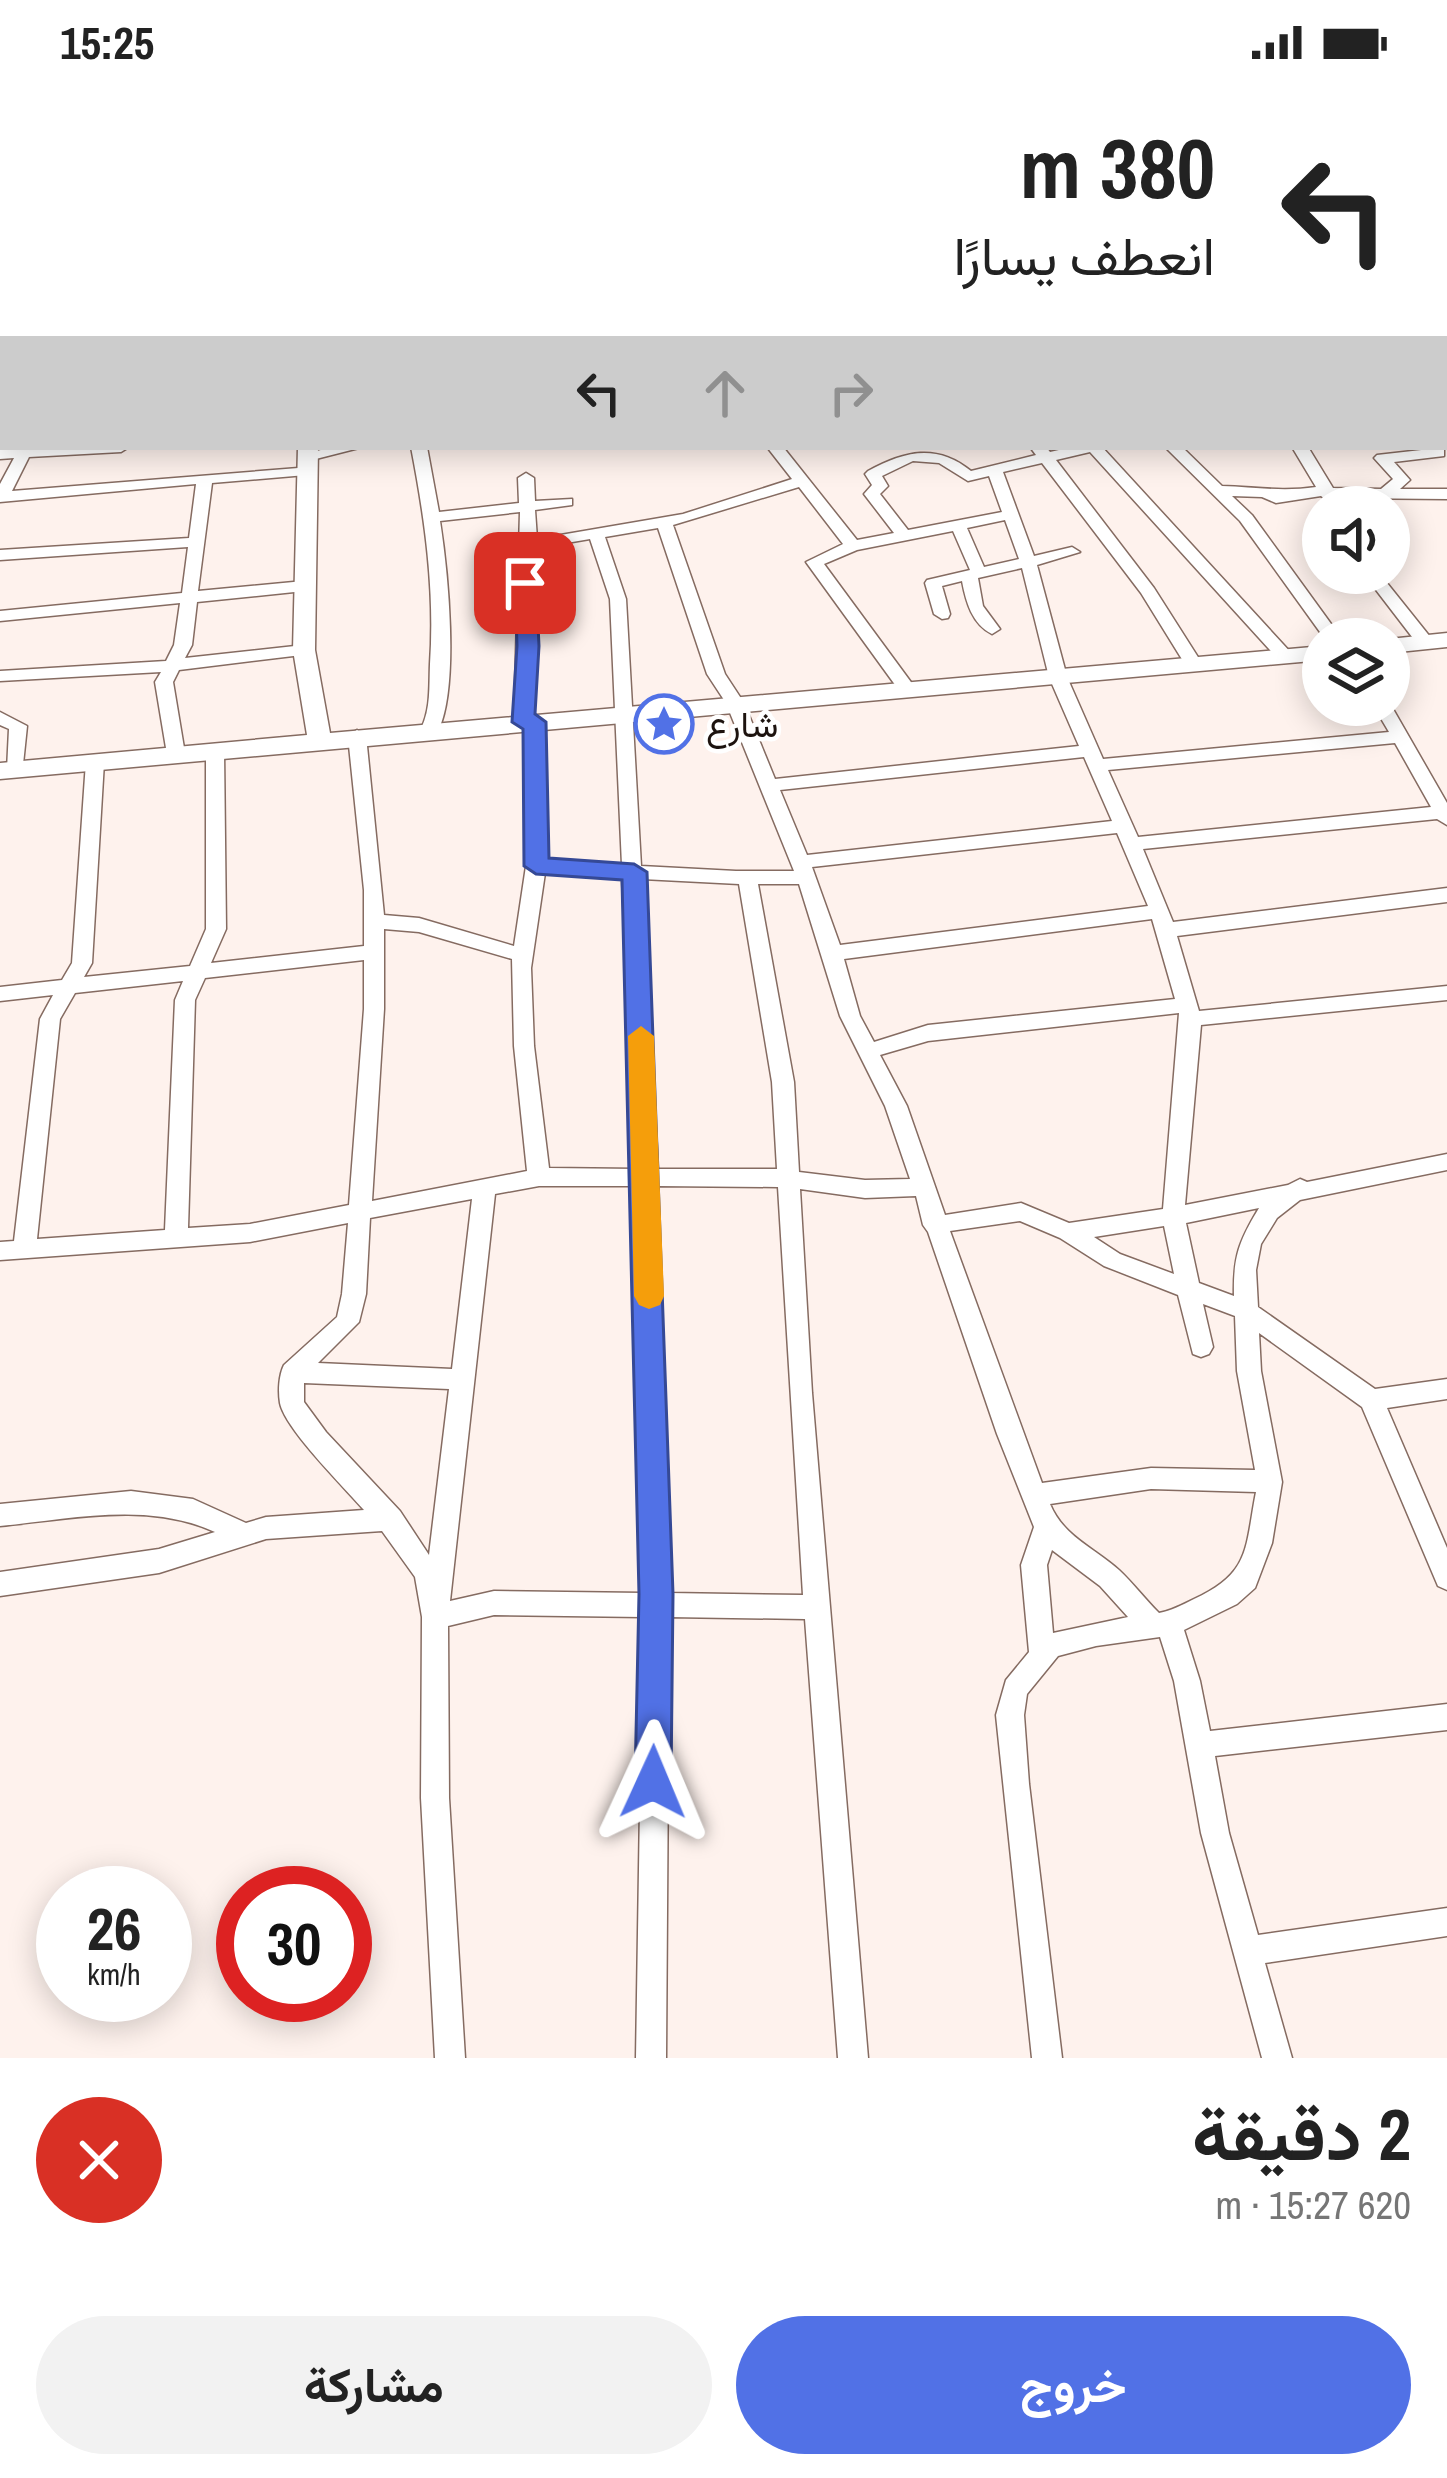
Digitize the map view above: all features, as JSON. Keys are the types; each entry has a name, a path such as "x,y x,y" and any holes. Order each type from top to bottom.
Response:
{"street":[{"path":"1,497 26,450"},
{"path":"1,497 205,478 342,450"},
{"path":"420,450 433,518 444,633 439,709 430,729"},
{"path":"777,450 853,545"},
{"path":"904,536 872,494 880,485 873,474 899,459 934,454 949,458 968,476 995,472 1031,456 1072,450"},
{"path":"1096,450 1285,656"},
{"path":"1176,450 1258,532 1319,618"},
{"path":"1302,450 1323,486"},
{"path":"1031,456 1148,591 1194,665"},
{"path":"1394,486 1402,480 1382,458 1441,456"},
{"path":"308,458 304,650 319,740"},
{"path":"995,472 1029,564 1058,677 1164,921 1189,1012 1173,1216 1202,1347"},
{"path":"176,754 164,682 178,661 205,478"},
{"path":"526,478 536,866 522,955 524,1046 539,1177"},
{"path":"529,545 664,521 800,482"},
{"path":"1219,491 1302,498"},
{"path":"1410,493 1447,494"},
{"path":"433,518 566,502"},
{"path":"907,689 814,562 853,545 1008,514"},
{"path":"664,521 716,674 735,703 803,870 850,1016 896,1106 934,1225 1047,1527 1161,1625 1187,1682 1215,1833 1276,2058"},
{"path":"958,525 974,574 975,606 992,629"},
{"path":"597,536 618,599 647,1177 656,1606 651,2058"},
{"path":"0,555 195,542"},
{"path":"942,614 933,583 1072,552"},
{"path":"0,616 304,586"},
{"path":"1391,594 1436,641"},
{"path":"0,676 304,650"},
{"path":"0,718 18,726 8,770 1302,655"},
{"path":"536,866 747,878 1129,835 1445,816 1393,726"},
{"path":"357,736 374,952 354,1294 347,1322 292,1372 292,1404 316,1439 391,1519 427,1574 435,1617"},
{"path":"770,784 1399,737"},
{"path":"176,1239 185,1000 216,929 214,750"},
{"path":"25,1247 50,1019 82,963 95,762"},
{"path":"747,878 783,1082 800,1393 853,2058"},
{"path":"833,953 1447,895"},
{"path":"374,921 418,925 522,955"},
{"path":"0,994 374,952"},
{"path":"869,1051 928,1034 1447,993"},
{"path":"1068,1232 1447,1162"},
{"path":"0,1251 176,1239 319,1222 357,1210 539,1177 791,1180 865,1190 922,1187"},
{"path":"1047,2058 1010,1715 1016,1689 1050,1646 1161,1625 1228,1596 1246,1580 1270,1482 1249,1371 1245,1310 1250,1242 1269,1212 1300,1188"},
{"path":"450,2058 435,1798 435,1617 484,1190"},
{"path":"934,1225 1021,1212 1068,1232 1112,1260 1245,1310 1370,1400 1447,1578"},
{"path":"292,1372 463,1380"},
{"path":"1370,1400 1447,1389"},
{"path":"1034,1496 1082,1485 1176,1475 1270,1482"},
{"path":"0,1516 130,1502 194,1510 246,1535"},
{"path":"0,1584 159,1562 266,1528 391,1519"},
{"path":"1042,1654 1034,1565 1047,1527"},
{"path":"435,1617 494,1603 818,1607"},
{"path":"1198,1744 1447,1717"},
{"path":"1247,1951 1447,1922"}],"slow traffic":[{"path":"641,1036 649,1296"}],"place":[{"name":"شارع","path":"664,724"}],"route":[{"path":"525,583 528,646 523,722 535,722 536,866 634,872 647,1177 656,1594 653,1782"}]}
